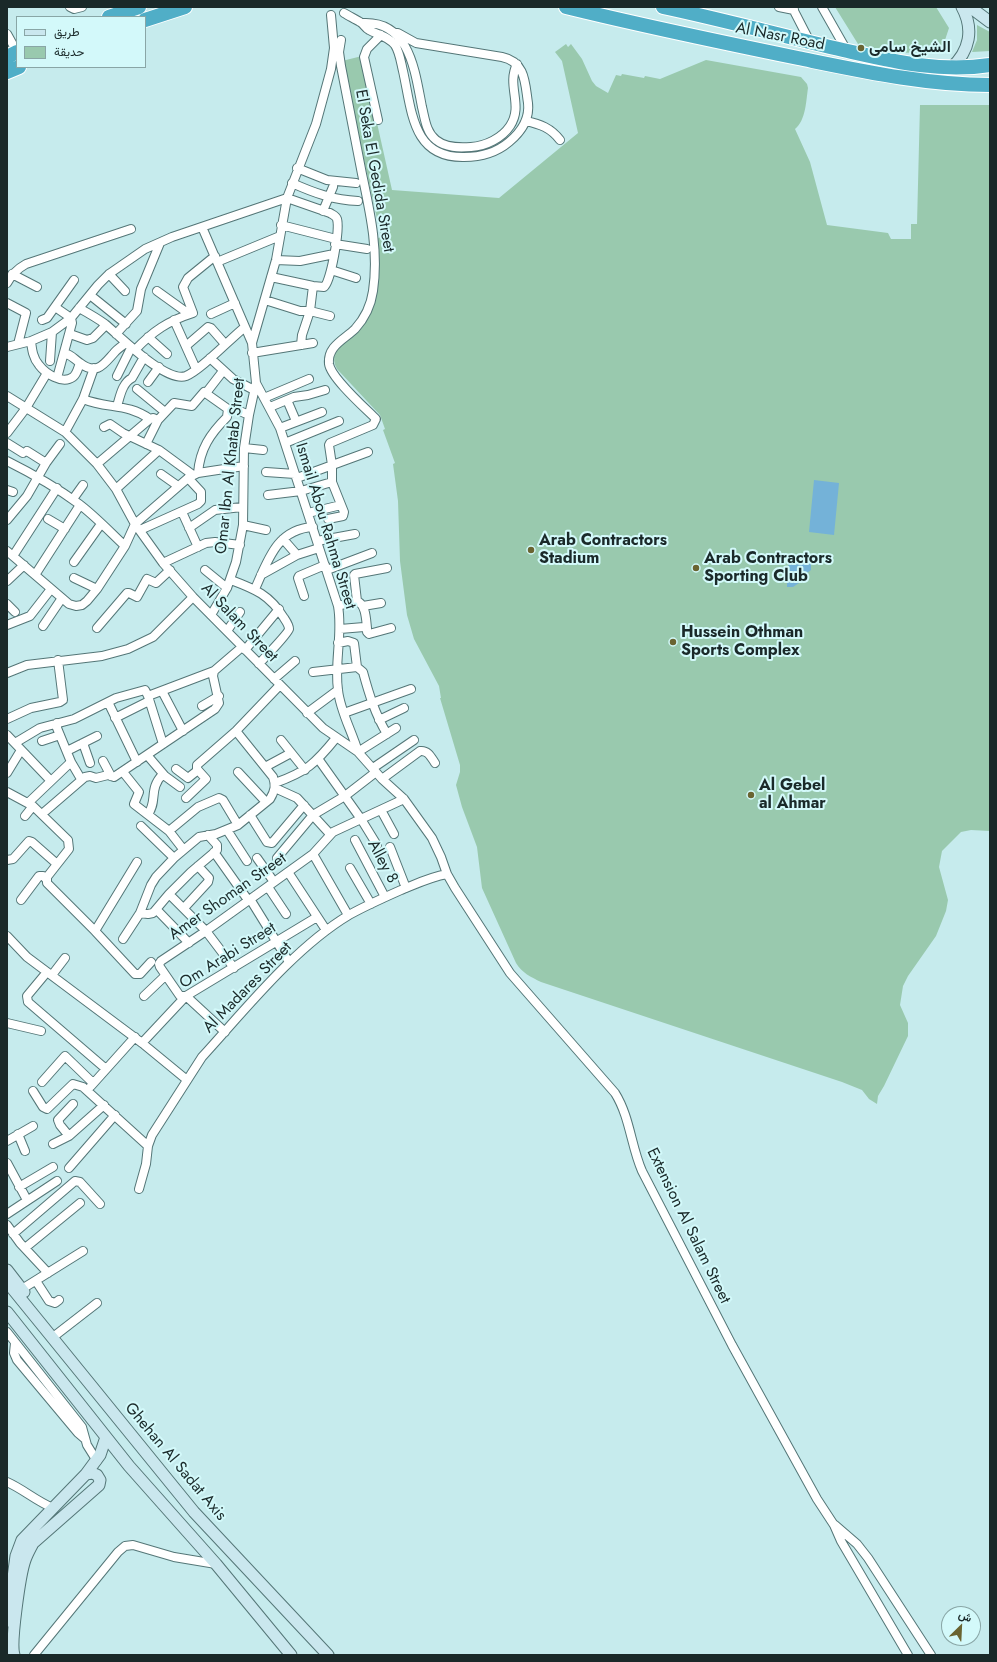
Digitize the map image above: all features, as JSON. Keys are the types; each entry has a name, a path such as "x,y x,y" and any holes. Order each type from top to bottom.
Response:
{"highway":[{"path":"112,16 139,7"},
{"path":"146,20 185,7"},
{"name":"Al Nasr Road","path":"566,7 691,36 915,80 990,85"},
{"path":"652,27 658,21 659,16 656,7"},
{"name":"Al Nasr Road","path":"671,8 847,51 907,64 951,68 990,65"},
{"path":"691,36 689,33 688,24 693,16 697,14"},
{"path":"7,72 17,68"}],"main road":[{"path":"951,68 960,58 968,40 968,21 962,7"},
{"path":"970,7 990,22"},
{"path":"7,1270 89,1376 100,1398"},
{"name":"Ghehan Al Sadat Axis","path":"7,1282 194,1512 328,1655"},
{"path":"7,1312 106,1437 216,1564 291,1655"},
{"path":"7,1621 16,1556 19,1547 27,1534 97,1461 103,1450 106,1437"},
{"path":"14,1655 12,1650 12,1641 26,1554 34,1543 98,1485 100,1480 97,1475 92,1473 86,1474"}],"street":[{"path":"70,7 74,10 82,7"},
{"path":"779,7 793,9 810,42"},
{"path":"822,7 847,51"},
{"path":"344,14 362,23 371,23 378,31 392,42 398,51 414,123 422,139 436,152 452,157 481,156 499,149 520,133 526,121 528,108 524,77 522,70 517,64 506,58 416,43 398,33 378,31"},
{"name":"Omar Ibn Al Khatab Street","path":"211,615 231,580 240,545 243,525 242,506 244,448 255,387 252,343 276,260 287,198 297,168 316,124 331,69 334,37 331,15"},
{"path":"378,31 367,48 364,57 378,120"},
{"path":"395,33 408,50 425,123 431,134 442,144 453,147 474,147 493,140 506,130 515,117 516,106 512,82 517,64"},
{"path":"7,34 16,50"},
{"name":"El Seka El Gedida Street","path":"332,465 328,447 330,442 373,425 376,422 376,419 333,374 329,363 331,352 338,343 355,329 368,310 373,293 375,273 372,225 340,66 339,52 341,40"},
{"path":"398,51 408,50"},
{"path":"526,121 547,127 555,133 560,140"},
{"path":"422,139 431,134"},
{"path":"493,140 499,149"},
{"path":"297,168 327,180 356,183"},
{"path":"292,183 329,198 358,201"},
{"path":"323,211 333,187"},
{"path":"8,349 52,332 71,318 90,294 109,274 131,258 160,243 287,198 336,217 338,221 336,242 327,285 324,287 313,286 271,277"},
{"path":"281,225 336,242 367,249"},
{"path":"202,227 252,343"},
{"path":"7,283 12,274 18,268 26,264 131,229"},
{"path":"191,313 183,287 185,282 216,259 280,236"},
{"path":"116,334 137,311 141,289 160,243"},
{"path":"276,260 300,261 334,254"},
{"path":"331,270 356,278"},
{"path":"12,274 37,287"},
{"path":"109,274 125,290"},
{"path":"42,320 47,318 74,280"},
{"path":"301,345 302,335 310,311 313,286"},
{"path":"157,291 191,313"},
{"path":"90,294 126,324"},
{"path":"265,300 300,311 310,311 330,316"},
{"path":"7,303 26,313 18,344"},
{"path":"211,314 236,303"},
{"path":"55,307 71,318 72,323 57,378"},
{"path":"80,308 106,325 144,357 171,376 178,378 186,376 196,369 245,327"},
{"path":"64,353 70,355 80,363 98,368 104,365 114,352 131,347 174,320 191,313"},
{"path":"174,320 196,369"},
{"path":"70,334 87,340 93,338 106,325"},
{"path":"186,346 208,327 211,328 225,344"},
{"path":"50,361 52,332"},
{"path":"148,337 167,354"},
{"path":"31,341 33,353 38,364 47,373 57,378 66,380 72,377 77,372 80,363"},
{"path":"252,353 313,343"},
{"path":"117,376 131,347"},
{"path":"117,406 124,386 134,375 144,357"},
{"path":"210,358 223,372 243,385 255,387"},
{"path":"148,382 159,367"},
{"path":"65,432 83,399 94,368"},
{"path":"97,464 131,436 165,412 174,403 192,406 202,393 206,393 223,372"},
{"path":"7,433 26,408 47,373"},
{"path":"264,398 308,379"},
{"name":"Ismail Abou Rahma Street","path":"255,387 270,407 280,428 338,606 340,630 337,669 338,690 344,713 358,752"},
{"path":"137,389 165,412"},
{"path":"270,407 287,400 325,390"},
{"path":"206,393 228,409 235,409 249,415"},
{"name":"Al Salam Street","path":"8,399 26,408 65,432 97,464 116,489 138,527 163,563 193,597 307,713 336,738 358,752 382,779 404,799 432,838 447,874"},
{"path":"83,399 94,403 135,410 154,419"},
{"path":"287,400 296,421"},
{"path":"193,475 204,447 213,432 227,417 228,409"},
{"path":"280,428 322,412"},
{"path":"146,444 154,419"},
{"path":"285,443 339,421"},
{"path":"104,427 111,424 123,433 159,450 193,475 201,492 202,496 198,504 182,512 138,527"},
{"path":"7,443 46,463"},
{"path":"7,520 27,496 46,463 60,444"},
{"path":"244,448 264,450"},
{"path":"116,489 159,450"},
{"path":"266,472 296,476 368,452"},
{"path":"7,461 38,476 73,499 125,546"},
{"path":"328,519 343,516 344,512 332,482 332,465"},
{"path":"57,488 10,553 69,604 76,606 82,605 97,589 138,527 178,486 193,475 244,466"},
{"path":"161,474 178,486"},
{"path":"268,495 301,491 332,482"},
{"path":"73,499 83,485"},
{"path":"198,504 207,515"},
{"path":"35,575 80,505"},
{"path":"308,513 341,505"},
{"path":"189,528 220,508 242,506"},
{"path":"182,512 198,547"},
{"path":"48,519 65,529"},
{"path":"74,562 101,524"},
{"path":"243,525 266,530"},
{"path":"255,589 270,556 283,539 296,530 312,527"},
{"path":"261,575 318,544 355,534"},
{"path":"283,539 297,555"},
{"path":"163,563 198,547 215,542 240,545"},
{"path":"304,596 298,578 299,576 372,553"},
{"path":"7,582 24,565"},
{"path":"387,568 355,574 354,579 367,632 370,634 391,628"},
{"path":"96,628 127,593 137,597 147,579 156,583 170,570"},
{"path":"205,570 227,588"},
{"path":"74,578 97,589"},
{"path":"231,580 255,589 268,598 279,609 288,624 288,632 259,664"},
{"path":"7,625 30,616 51,589"},
{"path":"7,674 27,665 58,660 102,656 141,643 153,637 193,597"},
{"path":"43,626 62,598"},
{"path":"338,606 381,603"},
{"path":"7,604 15,612"},
{"path":"115,718 162,691 214,671 244,648 279,609"},
{"path":"227,631 240,612"},
{"path":"340,630 364,627 367,628"},
{"path":"338,643 348,641 354,643 357,667 363,672 378,720 387,734"},
{"path":"7,719 31,708 60,702 63,700 64,696 58,660"},
{"path":"274,679 295,661"},
{"path":"312,672 357,667"},
{"path":"42,814 87,775 96,778 104,775 114,777 216,709 219,703 219,696 213,676 214,671"},
{"path":"176,769 188,778 198,770 198,765 236,731 280,685"},
{"path":"344,713 411,689"},
{"path":"14,743 40,728 74,718 108,702 145,690 163,744"},
{"path":"307,713 338,690"},
{"path":"162,691 183,731"},
{"path":"202,706 219,696"},
{"path":"108,702 137,762"},
{"path":"378,720 404,708"},
{"path":"57,724 71,762 81,779"},
{"path":"358,752 396,728"},
{"path":"123,939 140,913 156,877 183,849 199,837 227,830 238,825 274,794 275,786 273,777 236,731"},
{"path":"7,735 51,781"},
{"path":"42,741 60,735"},
{"path":"67,751 97,736"},
{"path":"275,786 297,775 319,760 336,738"},
{"path":"280,740 305,770"},
{"path":"277,858 313,815 345,796 374,770 414,740"},
{"path":"83,743 90,763"},
{"path":"7,773 21,750"},
{"path":"382,779 420,751 428,753 435,763"},
{"path":"265,767 291,753"},
{"path":"147,755 163,774 180,787"},
{"path":"103,760 110,776"},
{"path":"319,760 361,819 377,845"},
{"path":"25,816 30,805 51,781 71,762"},
{"path":"186,798 206,780 198,770"},
{"path":"123,772 139,792 134,804 169,831 183,849"},
{"path":"238,772 266,802"},
{"path":"148,814 152,808 155,786 163,774"},
{"path":"275,786 292,795 304,805 330,834 404,799"},
{"path":"7,792 30,805 42,814 68,840 69,849 46,879"},
{"path":"169,831 198,807 219,798 223,800 238,825"},
{"path":"250,815 267,842 272,843 304,805"},
{"path":"381,810 394,834"},
{"path":"140,826 174,858"},
{"path":"227,830 247,861"},
{"name":"Amer Shoman Street","path":"94,930 135,974 140,974 155,963 189,943 313,854 330,834"},
{"path":"140,913 148,914 157,910 169,894 214,852 218,847 208,835"},
{"name":"Alley 8","path":"355,840 385,897"},
{"path":"7,860 13,859 29,841 57,864"},
{"path":"390,847 406,888"},
{"path":"214,852 249,900 289,962"},
{"path":"313,854 348,916"},
{"path":"257,858 286,914"},
{"path":"21,900 39,876 46,879 47,883 94,930 137,862"},
{"path":"184,908 208,882 209,878 198,866"},
{"path":"350,868 371,904"},
{"path":"288,872 326,930"},
{"name":"Al Madares Street","path":"139,1190 146,1164 148,1146 152,1135 186,1080 202,1057 289,962 326,930 348,916 406,888 431,878 447,874"},
{"name":"Extension Al Salam Street","path":"447,874 482,932 510,973 608,1084 619,1100 625,1115 638,1161 648,1184 735,1352 817,1499 834,1525"},
{"path":"169,894 206,931 234,968"},
{"path":"157,910 189,943"},
{"name":"Om Arabi Street","path":"142,1043 186,996 317,917"},
{"path":"7,936 23,954 135,1037 186,1080"},
{"path":"65,958 27,996 28,1002 106,1069"},
{"path":"155,963 180,996 186,996 225,1032"},
{"path":"144,996 165,976"},
{"path":"7,1023 41,1032"},
{"path":"87,1090 135,1037"},
{"path":"42,1082 65,1056 93,1083"},
{"path":"33,1091 42,1107 47,1109 73,1084 76,1084 87,1090 148,1146"},
{"path":"69,1136 58,1120 73,1104"},
{"path":"53,1144 69,1136 104,1105"},
{"path":"69,1168 114,1115"},
{"path":"7,1141 33,1126"},
{"path":"18,1134 26,1151"},
{"path":"7,1163 27,1200"},
{"path":"19,1186 53,1167"},
{"path":"7,1214 58,1181"},
{"path":"13,1234 75,1182 80,1182 100,1204"},
{"path":"25,1248 80,1204"},
{"path":"7,1225 13,1234 48,1273"},
{"path":"22,1289 83,1251"},
{"path":"36,1281 49,1301 55,1303 59,1300"},
{"path":"57,1334 97,1303"},
{"path":"10,1339 17,1360 78,1433 85,1439 89,1450 97,1461"},
{"path":"7,1482 53,1508"},
{"path":"834,1525 857,1544 868,1558 931,1655"},
{"path":"834,1525 855,1565 908,1655"},
{"path":"34,1655 118,1552 125,1546 133,1545 174,1557 216,1564"},
{"path":"855,1565 868,1558"}],"green space":[{"path":"835,7 936,7 949,28 941,52 889,53 858,44"},
{"path":"977,25 990,32 990,51 972,52 977,40"},
{"name":"Arab Contractors Sporting Club","path":"566,44 568,47 571,44 582,59 592,81 596,86 608,93 616,75 621,76 622,74 644,78 645,76 660,79 706,60 801,77 807,84 808,88 803,116 799,125 795,129 810,162 827,225 888,233 891,239 911,239 911,224 917,224 920,105 990,105 990,831 971,830 961,832 942,851 939,867 948,900 946,911 936,936 908,976 903,986 900,1005 908,1023 908,1036 878,1096 877,1104 869,1099 862,1090 842,1082 541,982 524,972 516,963 482,888 477,847 462,807 456,785 460,772 460,765 440,698 439,686 414,639 407,615 400,561 398,501 393,464 395,463 383,430 385,429 380,415 337,369 334,361 335,353 339,346 363,320 371,305 377,286 379,268 375,239 381,237 342,61 362,56 392,190 499,198 578,133 562,61 555,52"}],"water":[{"path":"814,480 839,483 834,535 809,532"},
{"path":"789,558 811,560 811,570 807,573 803,573 802,581 793,587 787,587 787,580 791,580 795,577 795,573 788,572"}],"place":[{"name":"الشيخ سامى","path":"861,48"},
{"name":"Arab Contractors Stadium","path":"531,550"},
{"name":"Arab Contractors Sporting Club","path":"696,568"},
{"name":"Hussein Othman Sports Complex","path":"673,642"},
{"name":"Al Gebel al Ahmar","path":"751,795"}]}
